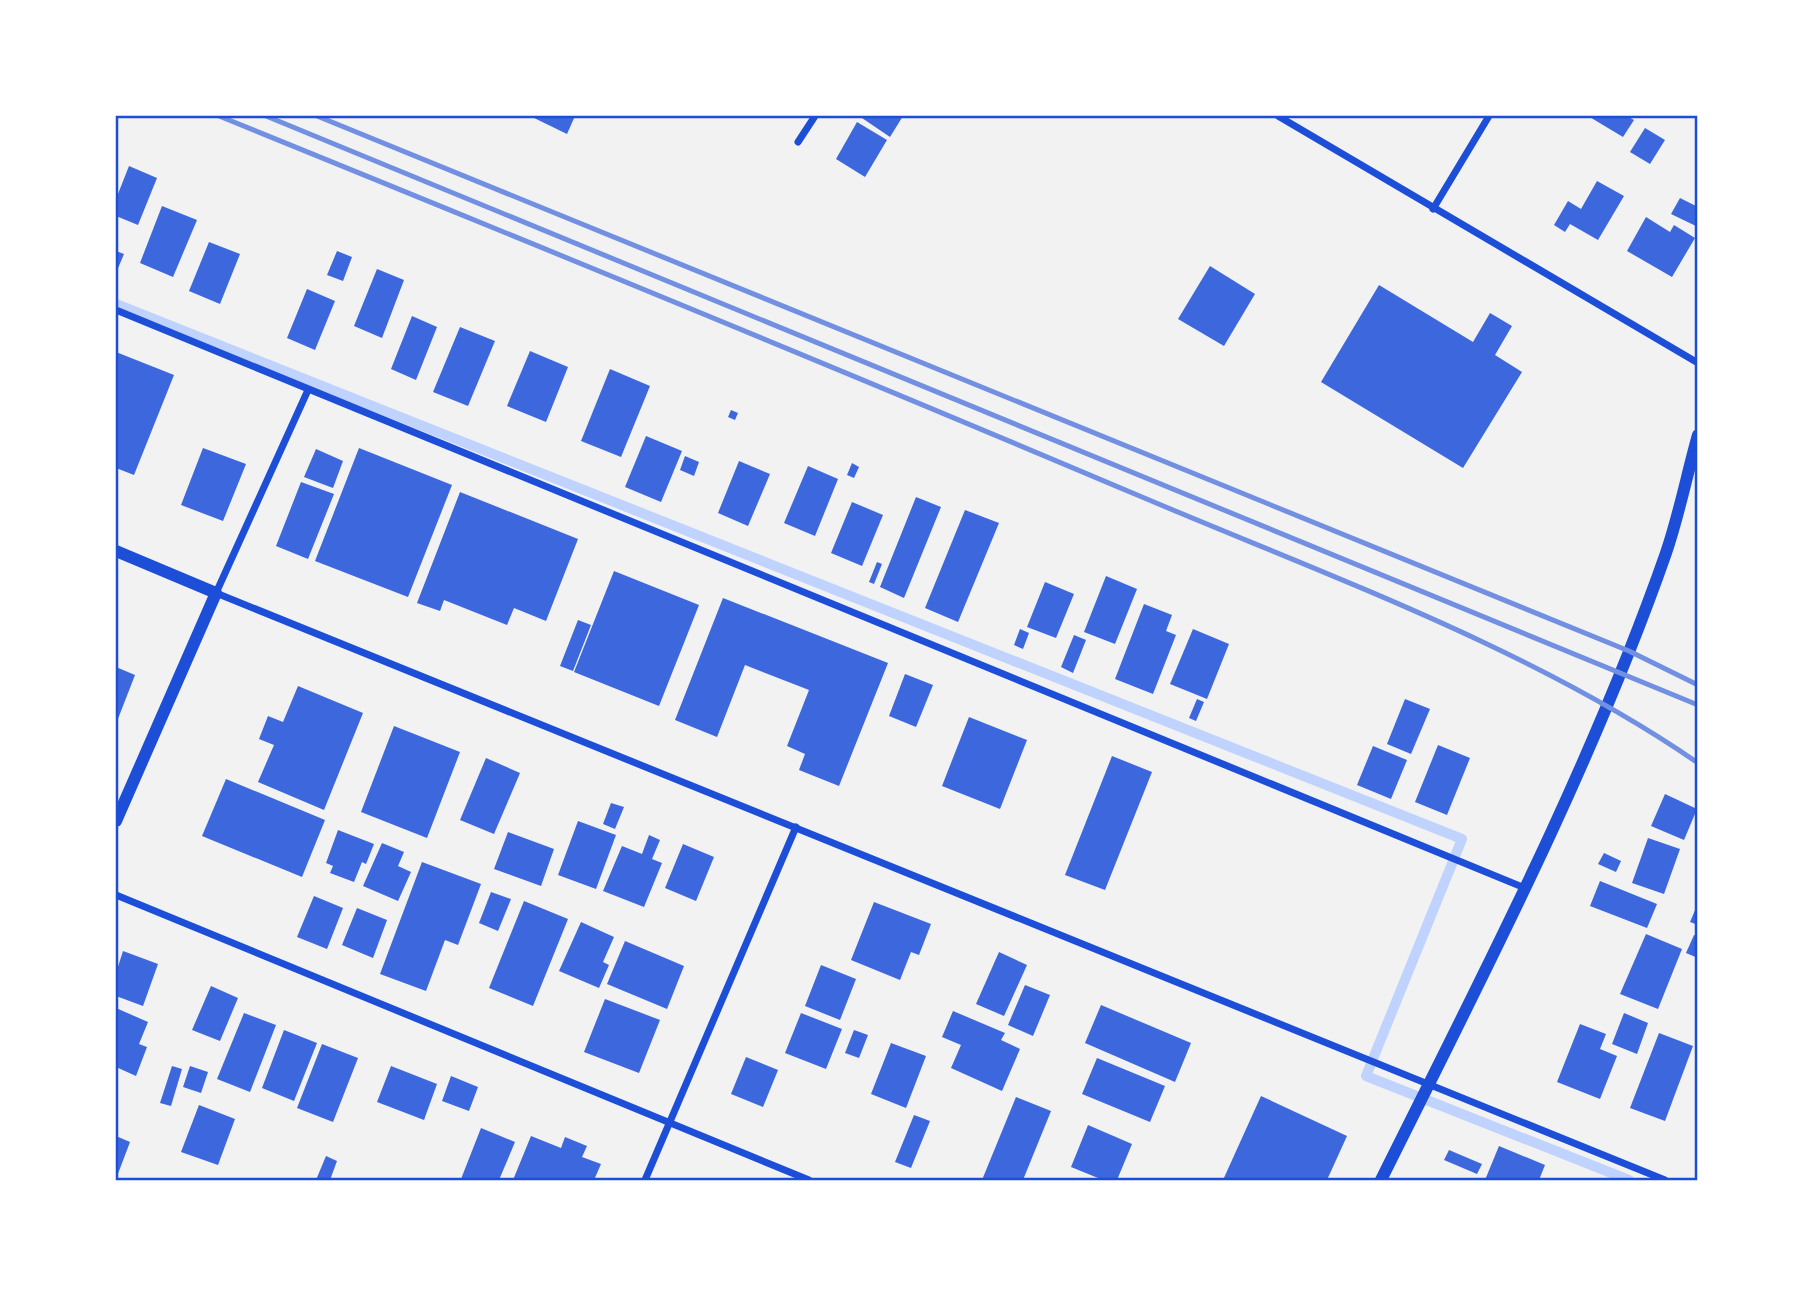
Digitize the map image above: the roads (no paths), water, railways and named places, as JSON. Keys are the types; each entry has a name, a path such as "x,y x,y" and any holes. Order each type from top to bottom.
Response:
{"street":[{"path":"799,142 815,116"},
{"path":"1278,116 1698,363"},
{"path":"1433,209 1489,116"},
{"path":"116,310 1526,888"},
{"path":"116,821 308,390"},
{"path":"1381,1181 1526,888 1648,601 1667,550 1698,435"},
{"path":"116,551 1665,1181"},
{"path":"645,1181 668,1121 796,827"},
{"path":"116,895 809,1181"}],"waterway":[{"path":"116,304 1462,839 1366,1076 1629,1180"}],"railway":[{"path":"219,116 796,352 1427,616 1567,684 1698,763"},
{"path":"266,116 1698,705"},
{"path":"317,116 1629,651 1698,685"}]}
